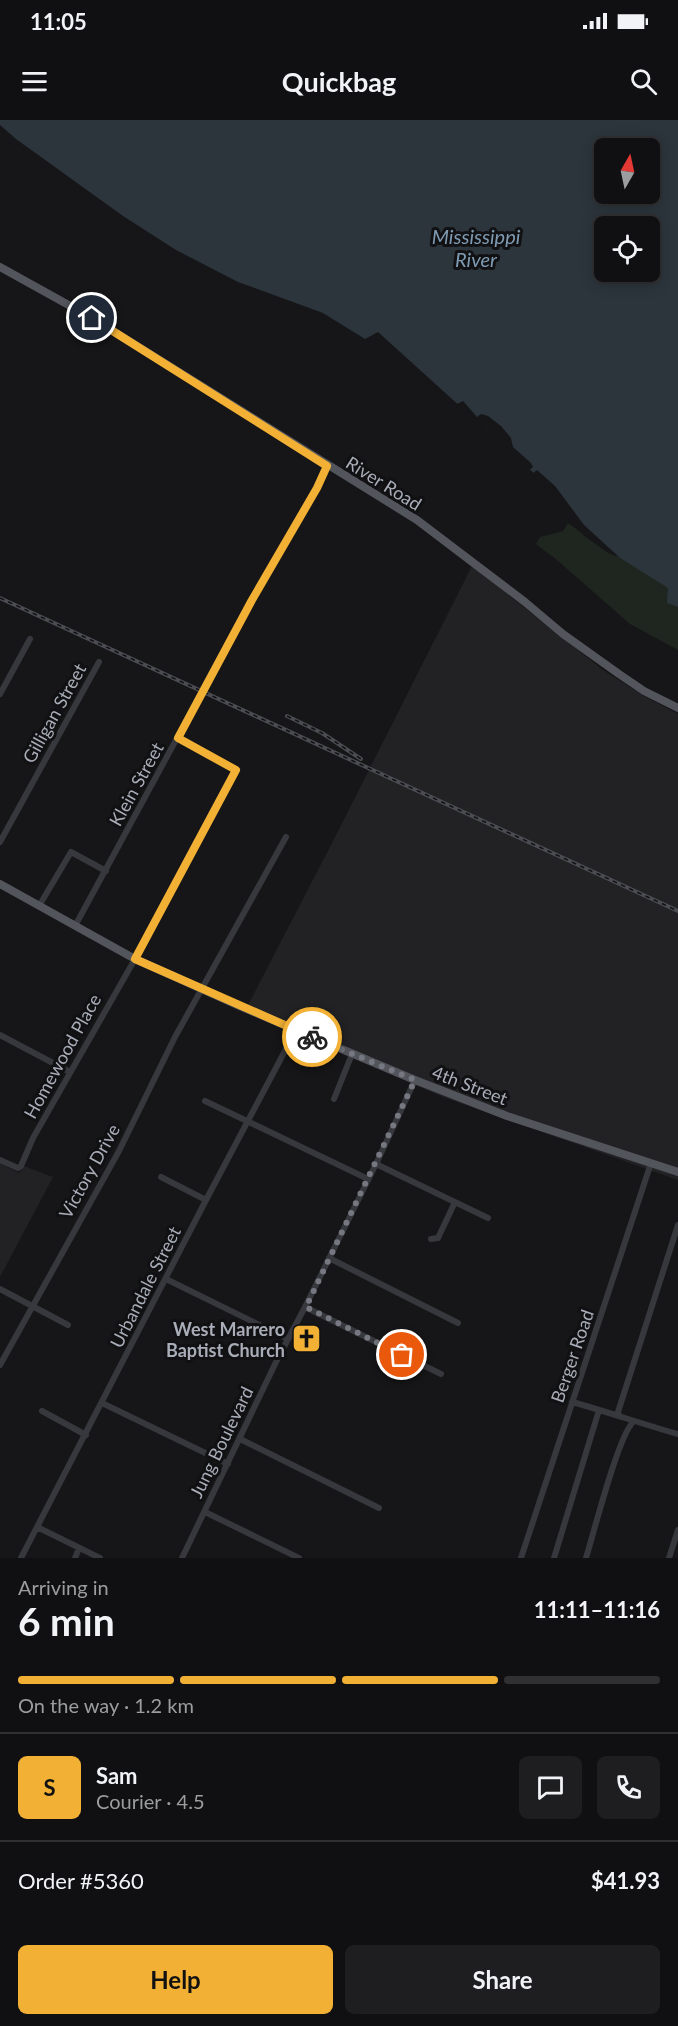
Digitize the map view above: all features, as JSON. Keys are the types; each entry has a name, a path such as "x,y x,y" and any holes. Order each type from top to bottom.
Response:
{"main road":[{"name":"River Road","path":"0,267 92,318 433,532 563,634 644,691 678,708"},
{"name":"4th Street","path":"0,884 135,959 352,1054 507,1116 678,1173"}],"street":[{"name":"Klein Street","path":"75,926 327,466"},
{"path":"0,694 30,639"},
{"name":"Gilligan Street","path":"0,842 99,662"},
{"name":"Homewood Place","path":"0,1160 18,1168 21,1166 33,1138 135,959 236,770 178,738"},
{"name":"Victory Drive","path":"0,1365 119,1151 175,1037 286,837"},
{"path":"39,906 71,852 106,871"},
{"name":"Urbandale Street","path":"21,1558 296,1030"},
{"path":"0,1035 70,1072"},
{"path":"334,1099 352,1054"},
{"name":"Jung Boulevard","path":"182,1558 415,1080"},
{"path":"205,1101 368,1179"},
{"path":"376,1164 488,1218"},
{"name":"Berger Road","path":"521,1558 651,1164"},
{"path":"160,1177 206,1200"},
{"path":"431,1239 438,1238 455,1202"},
{"path":"619,1415 631,1368 678,1225"},
{"path":"329,1258 458,1323"},
{"path":"166,1279 288,1339"},
{"path":"0,1289 68,1325"},
{"path":"306,1307 441,1374"},
{"path":"572,1402 678,1434"},
{"path":"102,1403 228,1464"},
{"path":"554,1558 599,1410"},
{"path":"42,1411 86,1435"},
{"path":"586,1558 619,1451 633,1422"},
{"path":"240,1439 379,1508"},
{"path":"205,1512 299,1558"},
{"path":"37,1527 100,1558"},
{"path":"669,1558 678,1530"},
{"path":"75,1558 79,1548"}],"shaded area":[{"path":"568,523 607,552 678,582 678,650 630,624 536,544 540,537 563,531"},
{"path":"472,566 603,670 678,714 678,1180 443,1097 245,1011"},
{"path":"0,1163 19,1173 24,1166 53,1177 0,1277"}],"water":[{"name":"Mississippi River","path":"0,120 678,120 678,607 667,603 668,588 590,539 559,496 378,332 365,339 323,313 238,282 176,250 123,216 0,125"}],"pier":[{"path":"463,401 477,417 481,414 488,416 501,426 511,438 513,447 533,467 527,472 499,446 488,431 481,429 455,405"},
{"path":"537,470 555,486 584,525 619,557 607,552 583,535 568,517 557,498 531,475"}],"railway":[{"path":"0,598 678,911"},
{"path":"287,716 322,733 361,759"}],"way so far":[{"path":"312,1037 415,1080 306,1307 402,1355"}],"place":[{"name":"West Marrero Baptist Church","path":"306,1339"}],"route":[{"path":"92,318 327,466 178,738 236,770 135,959 312,1037"}]}
